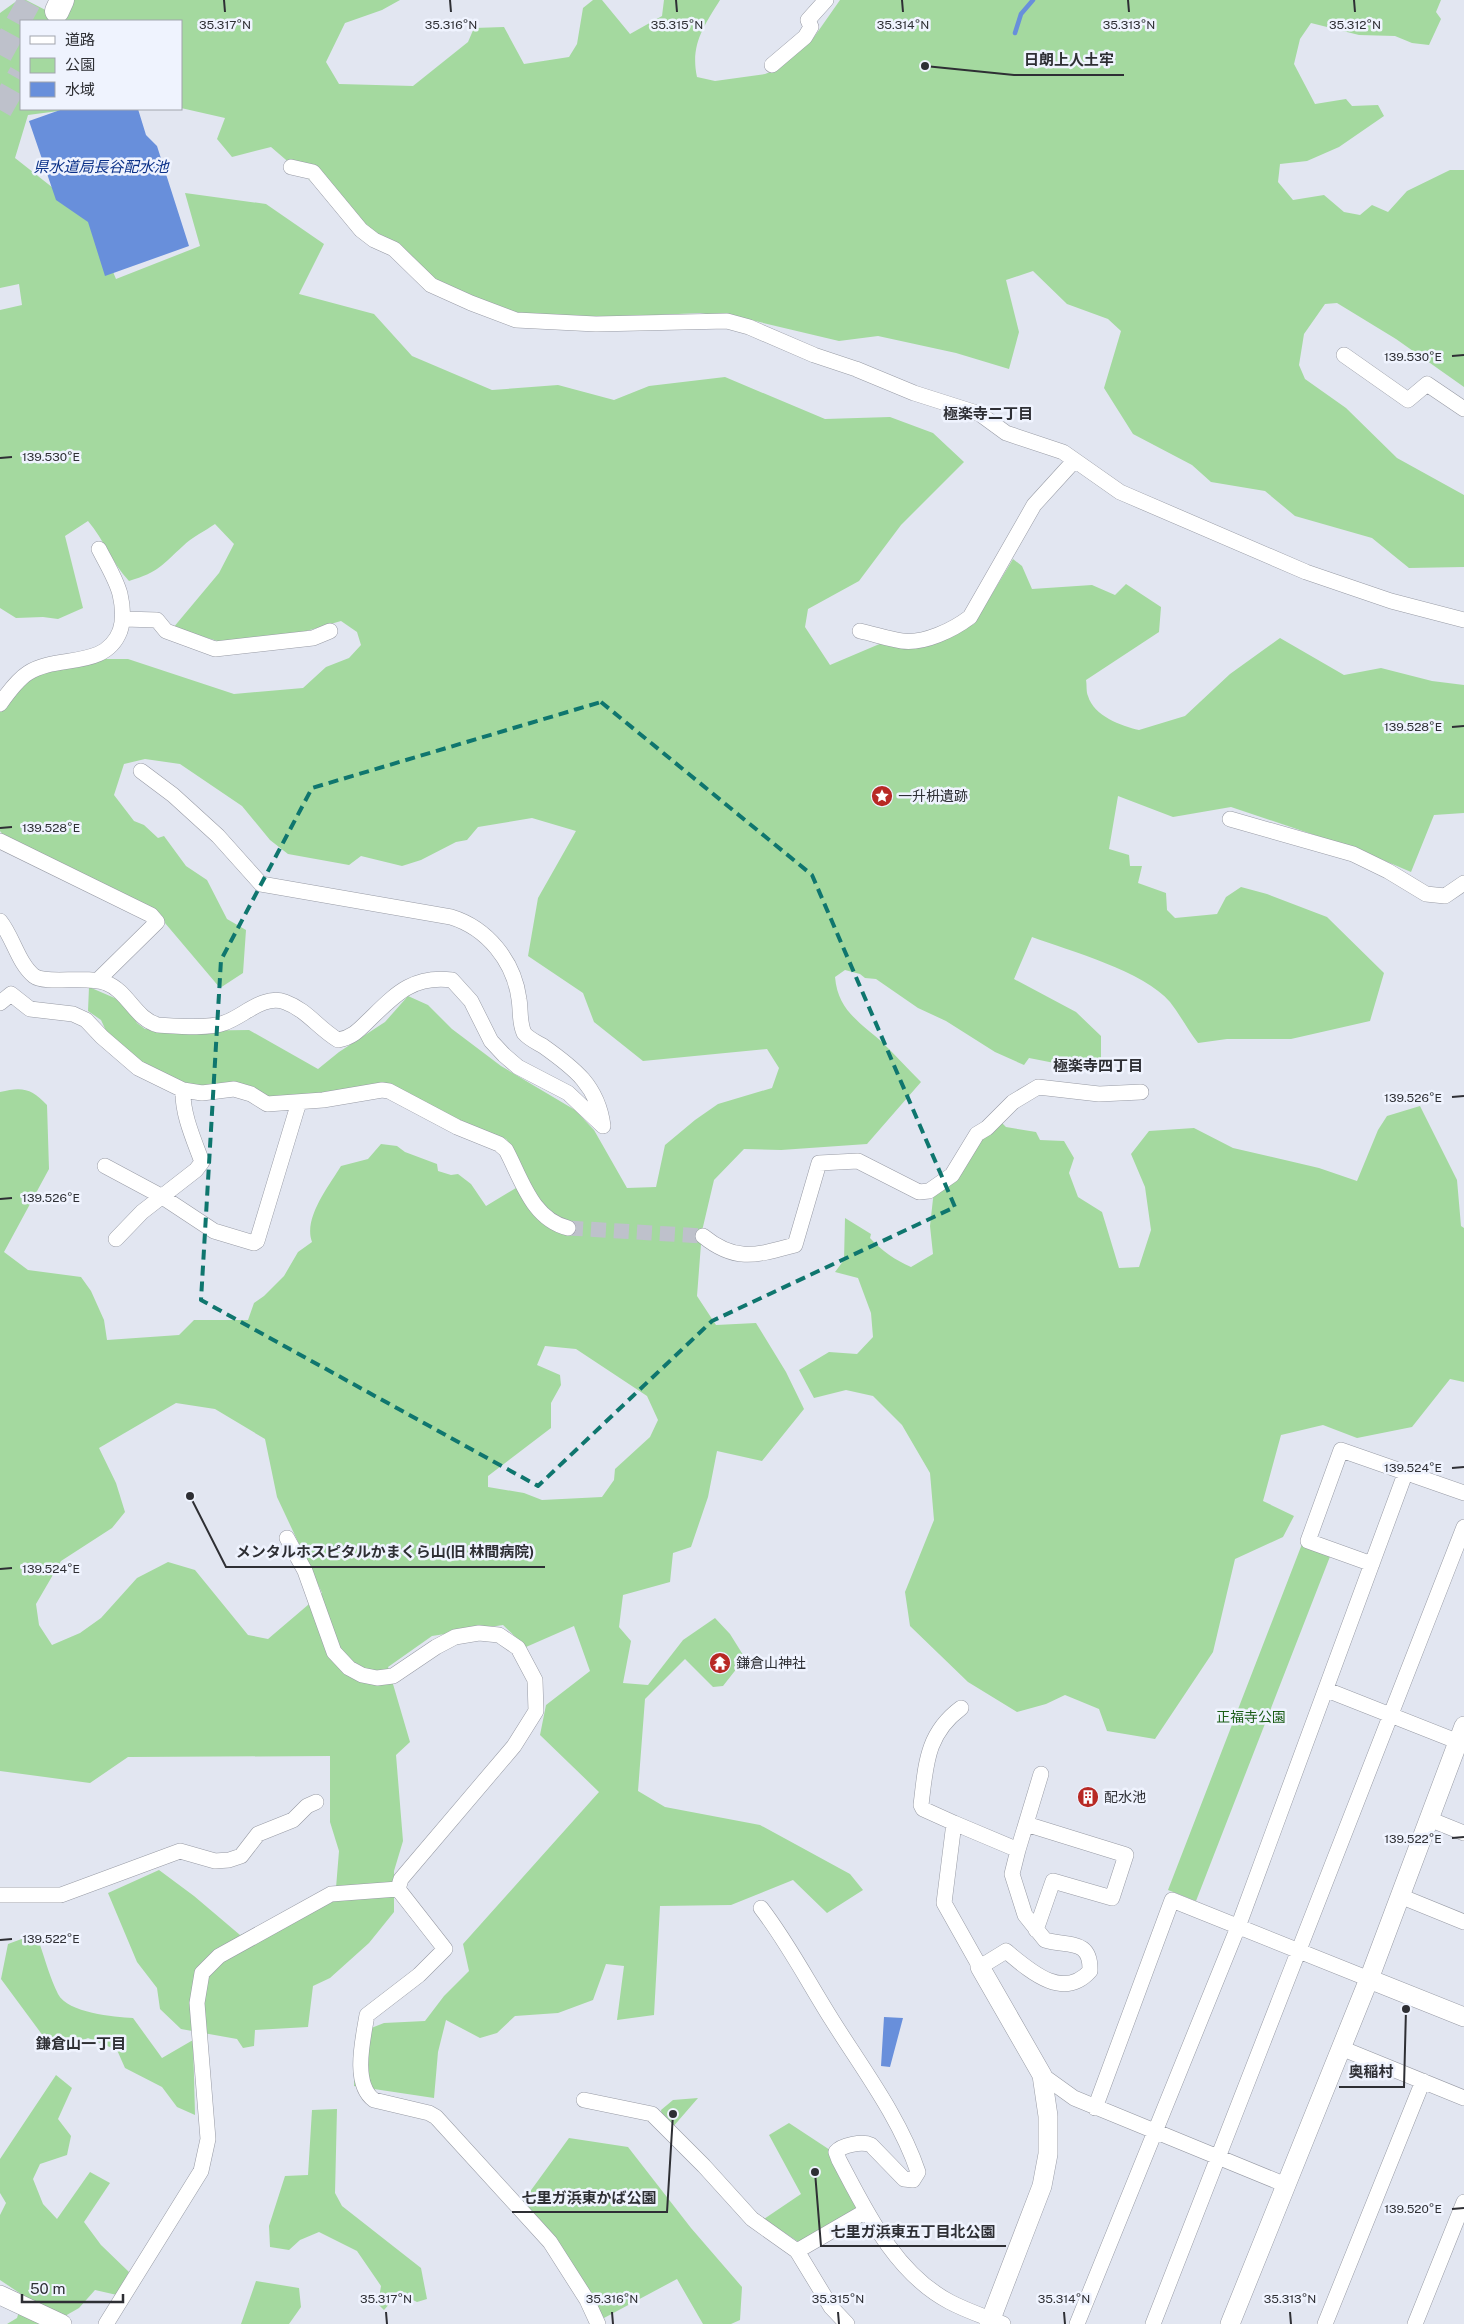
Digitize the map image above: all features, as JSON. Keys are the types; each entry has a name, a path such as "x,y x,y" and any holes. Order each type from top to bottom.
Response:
{"street":[{"path":"772,65 805,37 812,27 808,20 826,0"},
{"path":"291,167 313,172 361,230 374,240 394,249 431,285 470,303 516,320 596,324 727,321 749,327 814,355 856,369 914,393 980,414 1006,433 1063,452 1120,492 1306,572 1391,601 1464,620"},
{"path":"1344,355 1408,400 1427,384 1464,409"},
{"path":"860,631 904,641 956,628 970,617 1034,505 1074,461"},
{"path":"0,704 27,673 43,666 98,655 116,641 124,619 120,594 99,549"},
{"path":"124,619 157,620 166,631 215,649 313,638 330,631"},
{"path":"0,921 26,965 36,978 98,980 107,983 121,994 142,1017 150,1023 158,1025 223,1024 260,1004 270,1001 283,1001 307,1012 338,1040 347,1038 357,1032 408,985 438,978 452,980 471,1001 491,1041 504,1055 518,1067 568,1093 603,1126 601,1108 592,1088 571,1069 524,1033 520,1025 519,998 515,980 500,951 483,933 466,922 451,917 261,884 218,836 173,795 141,770"},
{"path":"1230,819 1352,854 1388,871 1426,894 1445,896 1464,883"},
{"path":"0,841 152,915 157,922 98,980"},
{"path":"0,1003 11,994 30,1009 73,1014 86,1020 138,1068 183,1090 202,1093 234,1089 251,1094 267,1104 299,1102 382,1090 389,1091 457,1128 500,1144 506,1150 524,1189 536,1208 557,1226 568,1228"},
{"path":"703,1236 716,1247 739,1256 795,1245 819,1164 858,1161 919,1192 929,1191 952,1175 977,1134 987,1128 1013,1102 1038,1087 1099,1094 1141,1092"},
{"path":"116,1239 161,1196 196,1170 202,1162 189,1125 182,1098 183,1090"},
{"path":"105,1166 161,1196 214,1232 254,1243 257,1241 299,1102"},
{"path":"1372,1564 1308,1541 1341,1450 1405,1474 1464,1493"},
{"path":"1077,2324 1238,1927 1327,1690 1405,1474"},
{"path":"1153,2324 1464,1527"},
{"path":"287,1538 305,1571 334,1652 350,1668 362,1675 377,1678 393,1676 436,1647 455,1637 478,1633 498,1634 518,1648 535,1680 536,1711 514,1746 402,1879 398,1889"},
{"path":"1230,2324 1369,1979 1462,1737 1391,1715 1327,1690"},
{"path":"961,1708 946,1719 935,1737 927,1759 921,1805 923,1809 1018,1850"},
{"path":"980,1966 1006,1951 1034,1975 1046,1980 1074,1983 1081,1981 1090,1971 1089,1957 1079,1945 1045,1940 1036,1930 1025,1915 1012,1874 1041,1774"},
{"path":"0,1895 61,1895 180,1851 215,1861 229,1860 242,1856 258,1834 293,1820 307,1806 316,1802"},
{"path":"1429,1819 1464,1833"},
{"path":"761,1908 785,1939 826,2011 890,2113 913,2157 918,2172 913,2180 904,2179 870,2145 865,2143 840,2148 836,2152 866,2211 896,2255 923,2284 950,2302 994,2322 1042,2186 1048,2154 1048,2116 1042,2075 944,1903 954,1823"},
{"path":"1026,1824 1126,1855 1112,1898 1053,1881 1036,1930"},
{"path":"106,2324 201,2171 208,2139 198,2002 202,1973 219,1956 331,1894 398,1889"},
{"path":"398,1889 445,1949 419,1975 367,2016 362,2046 362,2079 364,2088 368,2096 374,2100 429,2113 436,2117 550,2242 587,2300 598,2324"},
{"path":"1400,1896 1464,1922"},
{"path":"1095,2108 1172,1900 1464,2017"},
{"path":"1341,2048 1464,2098"},
{"path":"1042,2075 1074,2098 1095,2108 1286,2185"},
{"path":"1325,2324 1422,2081"},
{"path":"584,2100 652,2114 704,2166 752,2219 797,2251 831,2306 847,2324"},
{"path":"1415,2324 1464,2202"},
{"path":"797,2251 866,2211"},
{"path":"0,2295 62,2324"}],"highlighted area":[{"path":"601,702 812,875 955,1207 712,1321 538,1486 201,1300 221,960 312,788"}],"green space":[{"path":"18,0 26,0 61,18 70,0 400,0 382,10 345,23 326,62 339,84 413,86 468,42 474,28 504,27 524,64 569,57 577,44 583,8 593,0 602,0 630,34 662,16 664,0 720,0 704,27 695,55 697,77 715,81 765,74 780,68 812,40 840,0 1441,0 1436,12 1441,19 1429,45 1412,43 1395,36 1359,35 1311,23 1300,39 1294,64 1315,104 1346,99 1352,106 1378,105 1384,116 1339,147 1307,161 1280,164 1278,182 1293,200 1324,195 1344,212 1360,215 1372,205 1388,212 1407,191 1450,170 1464,170 1464,387 1396,339 1337,303 1325,304 1304,334 1299,365 1305,379 1346,408 1397,458 1464,495 1464,567 1409,568 1372,538 1295,516 1265,491 1211,482 1192,465 1133,434 1104,388 1121,331 1108,319 1067,304 1033,271 1006,280 1019,332 1009,369 956,353 878,336 839,341 751,320 700,313 612,317 514,314 424,289 386,246 271,147 232,157 217,139 225,118 182,108 182,20 20,20 20,110 66,110 28,115 15,158 90,217 116,279 200,246 185,193 266,204 324,244 299,294 374,314 412,356 492,390 558,385 614,400 649,386 725,377 825,419 890,417 933,433 964,462 901,525 859,581 808,609 805,627 830,665 903,634 935,640 974,624 1013,559 1022,566 1032,589 1092,585 1115,595 1126,584 1161,607 1159,632 1086,680 1087,694 1096,709 1117,723 1139,730 1185,716 1230,674 1280,638 1344,675 1381,668 1432,681 1464,685 1464,813 1434,815 1411,872 1362,851 1231,807 1173,817 1118,796 1109,849 1129,855 1130,866 1142,866 1138,883 1166,893 1167,910 1175,918 1217,914 1226,897 1241,887 1267,894 1327,917 1384,973 1370,1021 1291,1039 1227,1039 1198,1043 1170,1002 1143,981 1106,963 1032,937 1014,979 1076,1012 1101,1036 1101,1062 1080,1068 1029,1058 1024,1065 995,1052 946,1021 918,1008 876,979 865,978 860,974 845,970 835,977 841,999 851,1015 883,1043 921,1082 867,1144 781,1150 744,1149 714,1180 702,1231 697,1296 716,1325 756,1323 786,1372 804,1409 762,1461 717,1451 708,1497 691,1547 673,1553 670,1582 623,1595 619,1627 631,1641 623,1683 648,1685 683,1640 715,1618 730,1634 745,1658 723,1686 713,1687 685,1659 645,1699 638,1791 665,1807 760,1825 850,1874 863,1890 827,1913 793,1880 731,1905 660,1906 654,2015 617,2020 624,1966 606,1964 593,2000 558,2013 515,2016 497,2033 480,2038 446,2020 438,2052 434,2098 354,2086 356,2034 384,2023 425,2021 444,1996 469,1971 463,1944 599,1792 540,1735 546,1705 590,1671 574,1626 526,1647 503,1625 432,1636 388,1667 410,1742 396,1755 403,1841 394,1871 394,1912 369,1943 330,1978 313,1986 308,2027 255,2030 254,2046 243,2048 237,2039 181,2029 160,2009 157,1988 137,1962 108,1893 159,1870 194,1896 240,1935 335,1900 339,1851 330,1822 330,1756 128,1757 90,1783 0,1771 0,1092 15,1089 26,1090 37,1095 47,1105 49,1169 4,1252 28,1270 81,1277 91,1291 104,1320 107,1340 179,1335 194,1320 248,1320 254,1303 284,1276 298,1252 312,1242 310,1233 314,1213 341,1166 368,1159 381,1144 397,1146 405,1152 437,1164 438,1171 451,1175 458,1174 471,1184 486,1206 526,1182 512,1147 506,1139 483,1133 412,1095 274,1099 179,1085 133,1060 108,1035 101,1020 88,1011 89,987 117,999 130,1010 137,1023 145,1029 175,1031 249,1030 318,1069 339,1052 385,1022 408,996 428,1005 452,1029 501,1066 575,1110 594,1130 627,1188 656,1187 665,1145 718,1104 772,1088 779,1068 767,1049 643,1061 594,1022 583,993 528,956 538,898 576,831 532,818 478,827 467,840 456,842 421,860 402,866 361,856 349,865 288,854 270,840 242,806 180,764 145,759 124,764 114,795 134,821 144,825 158,838 164,836 186,866 207,880 227,919 246,930 243,973 220,988 154,910 4,836 0,831 0,712 32,676 73,659 128,659 234,694 303,688 326,667 349,658 361,645 357,632 341,621 296,634 235,646 173,628 219,573 234,544 215,524 190,540 159,567 129,581 88,521 65,536 83,608 58,619 43,617 16,618 0,608 0,310 22,305 19,284 0,288 0,13","holes":["545,1346 576,1349 647,1396 658,1420 650,1437 615,1469 614,1480 602,1497 542,1500 524,1493 488,1487 488,1476 551,1428 551,1403 561,1385 560,1375 537,1365","176,1403 215,1409 265,1439 277,1497 322,1593 268,1639 248,1635 195,1570 168,1562 137,1578 101,1618 80,1633 52,1645 39,1625 36,1604 61,1561 112,1528 125,1512 116,1483 99,1448"]},
{"path":"1420,1106 1457,1180 1461,1226 1464,1228 1464,1382 1450,1379 1412,1427 1357,1438 1323,1425 1281,1435 1263,1501 1294,1516 1283,1537 1235,1559 1213,1652 1155,1739 1107,1731 1099,1709 1065,1695 1046,1704 1017,1712 968,1682 910,1626 905,1592 934,1520 930,1473 902,1425 873,1396 846,1390 814,1398 799,1370 829,1352 857,1354 873,1337 871,1313 858,1278 835,1272 844,1260 845,1218 871,1234 870,1238 889,1255 911,1267 933,1254 930,1226 934,1190 972,1146 999,1120 1006,1127 1036,1132 1040,1140 1064,1141 1074,1158 1069,1173 1078,1197 1102,1212 1119,1268 1139,1267 1151,1230 1145,1187 1131,1154 1149,1131 1194,1128 1233,1148 1319,1168 1357,1181 1378,1130 1387,1116"},
{"name":"正福寺公園","path":"1302,1544 1331,1554 1196,1901 1168,1890"},
{"path":"27,1937 39,1942 58,1994 71,2006 92,2013 133,2018 162,2058 193,2040 195,2115 177,2107 162,2087 125,2068 117,2050 88,2038 63,2048 49,2044 1,1979 8,1944"},
{"path":"56,2075 72,2088 58,2119 71,2136 67,2155 40,2164 33,2179 43,2204 57,2219 90,2172 110,2183 84,2222 101,2245 129,2272 117,2295 95,2290 79,2308 51,2324 7,2324 17,2318 24,2296 0,2280 0,2215 6,2203 0,2193 0,2159"},
{"path":"698,2098 672,2128 662,2117 661,2110 673,2100"},
{"path":"337,2109 335,2193 342,2206 421,2268 427,2299 417,2302 399,2293 384,2310 378,2304 381,2286 357,2251 319,2232 300,2240 289,2250 270,2247 269,2226 285,2176 308,2175 312,2110"},
{"path":"789,2123 830,2150 859,2206 804,2242 797,2241 764,2219 801,2194 769,2135"},
{"path":"569,2138 628,2147 691,2228 742,2287 740,2320 731,2324 703,2324 677,2279 604,2318 594,2301 521,2204"},
{"path":"256,2281 299,2288 301,2307 289,2324 241,2324"}],"water":[{"name":"県水道局長谷配水池","path":"60,110 138,110 146,135 157,146 189,246 105,276 88,222 56,200 29,121"},
{"path":"884,2017 903,2018 890,2067 881,2066"}],"waterway":[{"path":"1015,33 1021,14 1033,0"}],"tunnel":[{"path":"0,55 30,0"},
{"path":"0,110 20,75"},
{"path":"568,1228 703,1236"}],"place":[{"name":"日朗上人土牢","path":"925,66"},
{"name":"一升枡遺跡","path":"882,796"},
{"name":"メンタルホスピタルかまくら山(旧 林間病院)","path":"190,1496"},
{"name":"鎌倉山神社","path":"720,1663"},
{"name":"配水池","path":"1088,1797"},
{"name":"奥稲村","path":"1406,2009"},
{"name":"七里ガ浜東かば公園","path":"673,2114"},
{"name":"七里ガ浜東五丁目北公園","path":"815,2172"}],"district":[{"name":"極楽寺二丁目","path":"988,413"},
{"name":"極楽寺四丁目","path":"1098,1065"},
{"name":"鎌倉山一丁目","path":"81,2043"}]}
